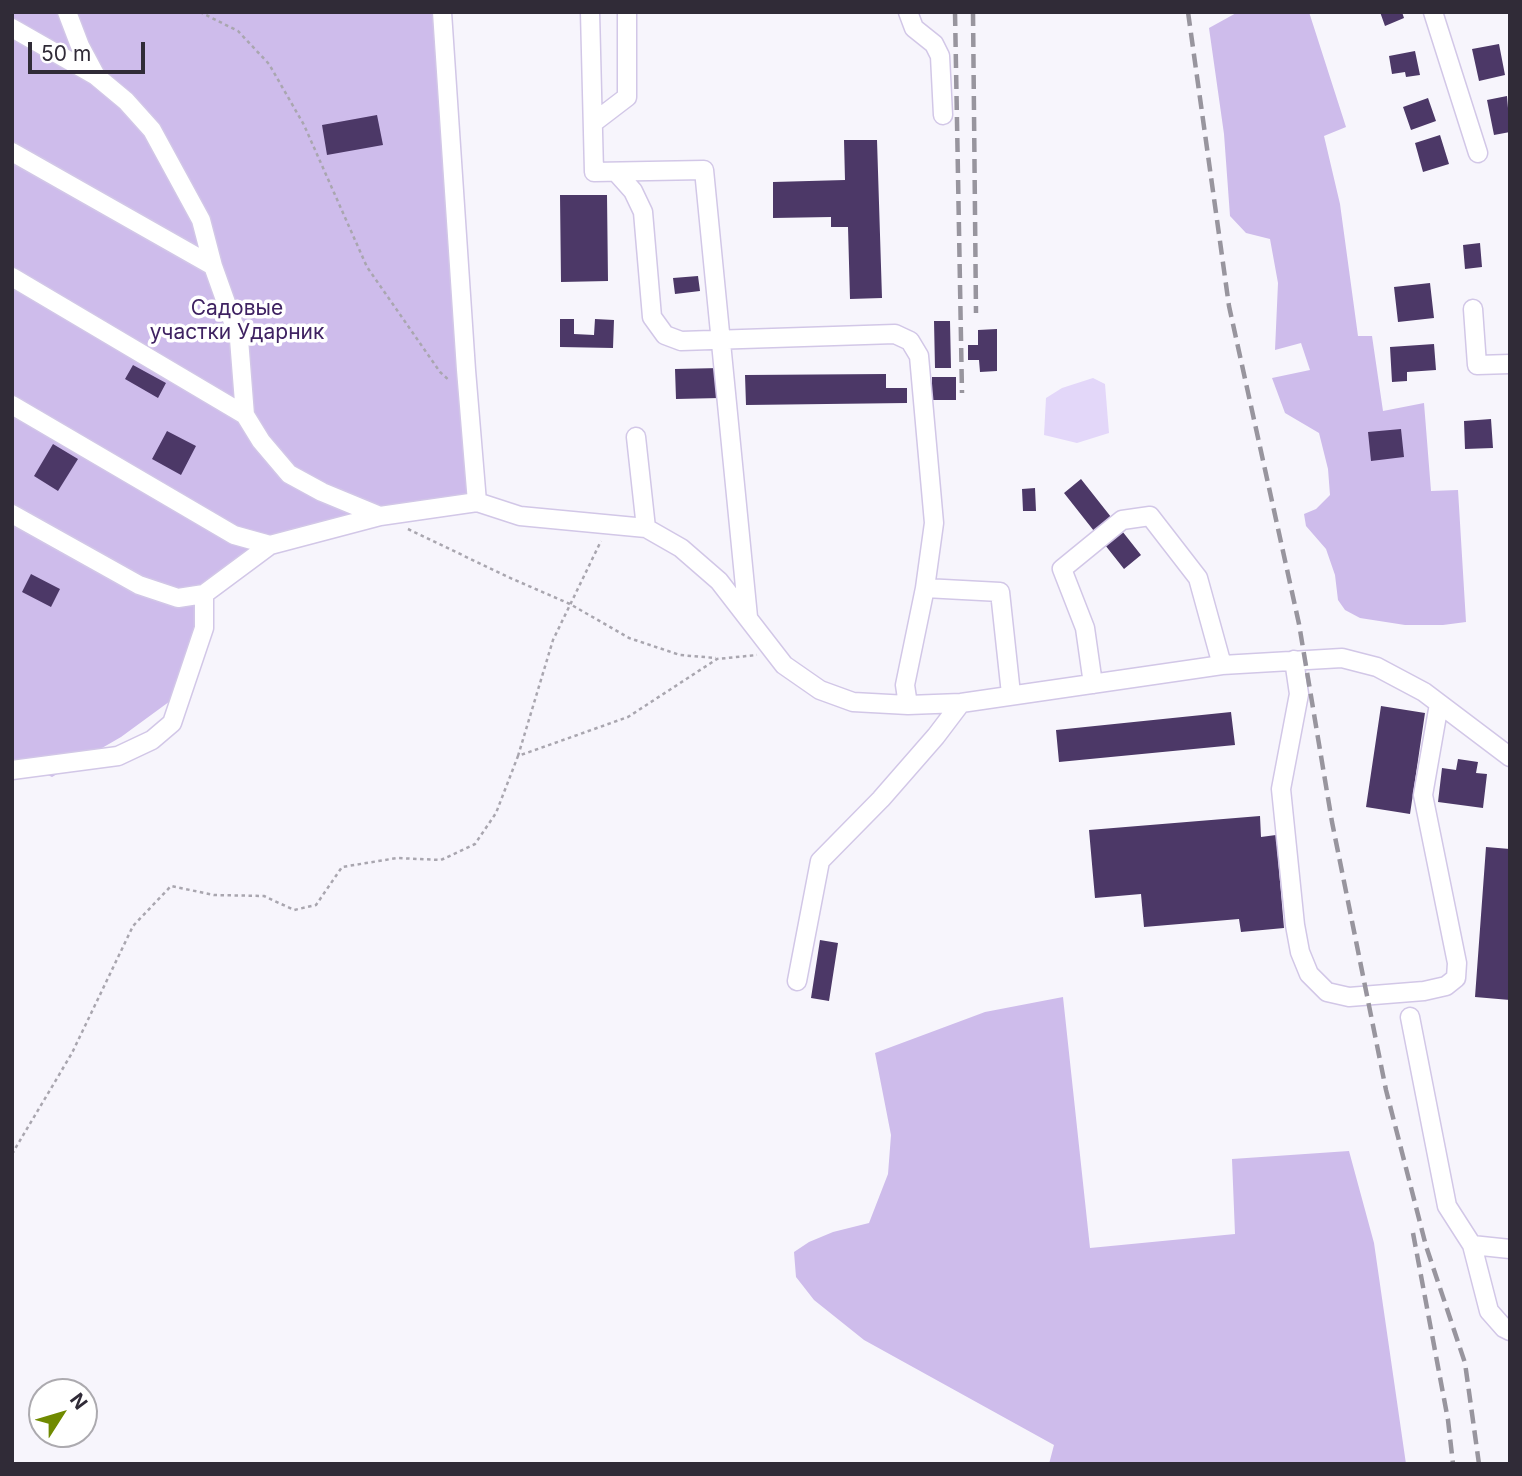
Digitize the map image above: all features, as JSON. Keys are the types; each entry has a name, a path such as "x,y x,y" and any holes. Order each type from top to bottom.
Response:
{"street":[{"path":"67,12 80,46 96,76"},
{"path":"442,12 477,502"},
{"path":"590,12 594,172 704,170 748,617"},
{"path":"593,123 627,97 626,12"},
{"path":"908,12 914,28 934,44 940,57 943,115"},
{"path":"1433,12 1478,153"},
{"path":"12,28 96,76 125,101 152,130 201,220 213,266 239,339 245,415 261,441 289,474 322,492 380,516"},
{"path":"12,152 213,266"},
{"path":"616,172 633,191 643,212 652,317 665,335 681,341 895,334 909,341 919,356 934,523 925,588 905,685 908,705"},
{"path":"12,277 245,415"},
{"path":"1474,309 1477,365 1510,364"},
{"path":"12,405 234,534 270,545"},
{"path":"636,437 646,528"},
{"path":"12,514 139,585 178,598 204,594 270,545 380,516 477,502 520,516 646,528 681,548 710,573 784,665 820,690 853,702 908,705 961,703 1222,665 1342,658 1377,667 1424,692 1510,757"},
{"path":"1093,684 1085,628 1062,569 1122,520 1150,516 1198,578 1222,665"},
{"path":"925,588 1000,592 1011,694"},
{"path":"12,770 118,756 152,740 172,723 204,628 204,594"},
{"path":"1294,660 1299,694 1281,789 1300,952 1309,974 1327,992 1349,997 1424,991 1446,986 1456,978 1457,963 1423,795 1439,704"},
{"path":"797,981 820,861 881,799 961,703"},
{"path":"1410,1017 1447,1206 1472,1245 1489,1311 1510,1331"},
{"path":"1472,1245 1510,1248"}],"path":[{"path":"200,12 238,31 269,64 304,125 367,267 440,372 468,399"},
{"path":"380,516 508,578 570,604 629,638 680,655 717,659 775,653"},
{"path":"12,1154 72,1053 133,926 171,886 214,895 264,896 294,910 316,905 342,867 397,858 440,860 475,844 496,813 518,756 553,640 608,525"},
{"path":"518,756 628,717 717,659"}],"green space":[{"name":"Садовые участки Ударник","path":"12,12 442,12 477,502 270,545 204,594 177,696 121,737 52,777 12,758"},
{"path":"1238,12 1309,12 1346,127 1324,136 1340,204 1358,336 1372,336 1383,411 1424,403 1431,491 1458,490 1466,622 1405,625 1360,618 1345,610 1338,600 1335,575 1326,549 1306,526 1304,514 1316,509 1330,495 1328,469 1319,433 1285,413 1272,378 1310,370 1301,343 1275,350 1278,283 1270,239 1246,233 1230,216 1224,134 1209,28"},
{"path":"1063,997 1090,1248 1235,1234 1232,1159 1349,1151 1374,1243 1406,1464 1049,1464 1054,1445 864,1340 814,1300 796,1277 794,1252 833,1232 869,1223 888,1174 891,1135 875,1053 985,1012"}],"shaded area":[{"path":"1093,378 1105,384 1109,433 1077,443 1044,435 1046,398 1062,388"}],"building":[{"path":"1380,12 1402,12 1404,18 1385,26"},
{"path":"1499,44 1505,75 1479,81 1472,49"},
{"path":"1415,51 1420,75 1406,77 1405,72 1392,74 1389,56"},
{"path":"1507,96 1510,132 1494,135 1487,100"},
{"path":"1428,98 1436,121 1411,130 1403,107"},
{"path":"377,115 383,145 327,155 322,125"},
{"path":"1440,135 1449,164 1423,172 1415,143"},
{"path":"844,140 877,140 882,298 850,299 848,227 831,227 831,217 773,218 773,182 845,180"},
{"path":"560,195 607,195 608,281 561,282"},
{"path":"1480,243 1482,267 1465,269 1463,245"},
{"path":"698,276 700,291 675,294 673,278"},
{"path":"1430,283 1434,318 1398,322 1394,287"},
{"path":"560,319 574,319 574,334 594,335 595,319 614,320 613,348 560,347"},
{"path":"934,321 950,321 951,368 935,368"},
{"path":"997,329 997,371 980,372 979,360 968,360 968,345 978,345 978,330"},
{"path":"1434,344 1436,370 1407,372 1407,381 1392,382 1390,347"},
{"path":"133,365 166,383 158,398 125,379"},
{"path":"720,368 720,398 676,399 675,369"},
{"path":"886,374 886,388 907,388 907,403 746,405 745,375"},
{"path":"932,377 956,377 956,400 932,400"},
{"path":"1491,419 1493,448 1465,449 1464,421"},
{"path":"1401,429 1404,457 1371,461 1368,432"},
{"path":"167,431 196,446 181,475 152,459"},
{"path":"53,444 78,459 58,491 34,476"},
{"path":"1081,479 1141,555 1124,569 1064,493"},
{"path":"1035,488 1036,511 1023,511 1022,489"},
{"path":"31,574 60,589 51,607 22,592"},
{"path":"1381,706 1425,713 1410,814 1366,807"},
{"path":"1231,712 1235,745 1059,762 1056,730"},
{"path":"1458,759 1478,762 1476,773 1487,774 1483,808 1438,802 1442,768 1456,770"},
{"path":"1260,816 1261,837 1276,835 1284,928 1241,932 1239,919 1144,927 1141,894 1095,898 1089,830"},
{"path":"1486,847 1510,849 1510,1000 1475,997"},
{"path":"820,940 838,943 829,1001 811,998"}],"railway":[{"path":"955,12 962,393"},
{"path":"973,12 976,313"},
{"path":"1188,12 1229,306 1299,624 1332,822 1386,1090 1426,1246 1465,1363 1479,1464"},
{"path":"1413,1233 1448,1420 1453,1464"}]}
